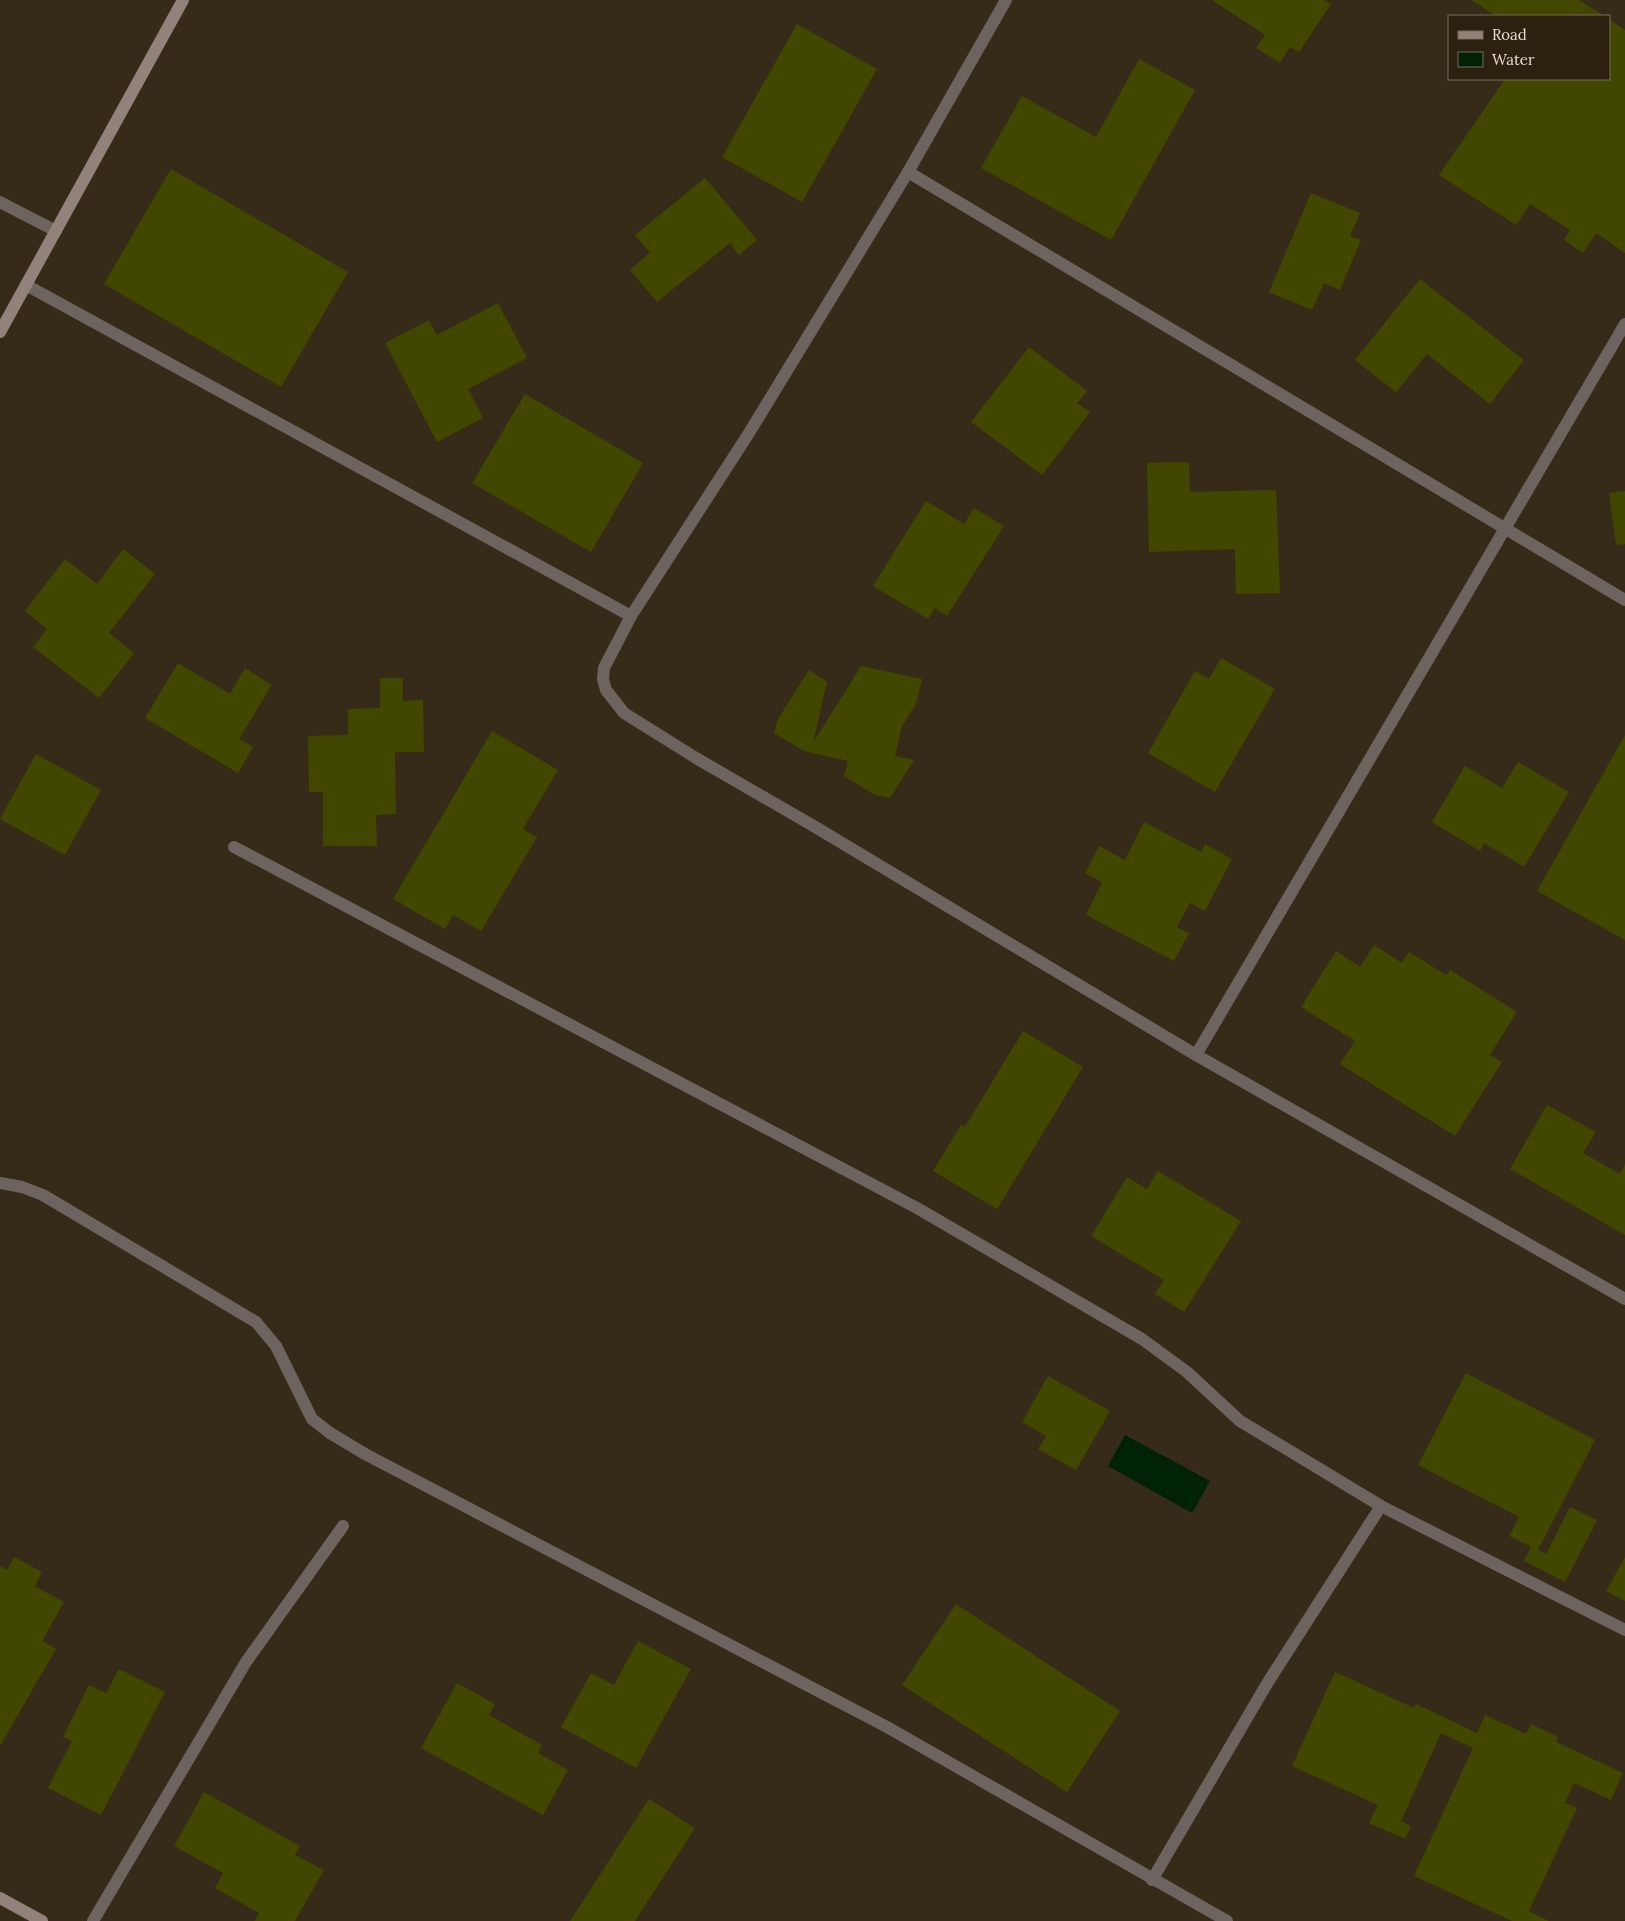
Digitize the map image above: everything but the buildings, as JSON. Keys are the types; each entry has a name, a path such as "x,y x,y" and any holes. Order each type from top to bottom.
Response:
{"main road":[{"path":"0,332 183,0"},
{"path":"0,1898 42,1921"}],"street":[{"path":"1006,0 908,172 749,433 611,652 604,668 603,679 606,690 624,713 696,758 859,853 1196,1055 1625,1299"},
{"path":"908,172 1625,600"},
{"path":"0,202 56,231"},
{"path":"26,285 632,616"},
{"path":"1196,1055 1625,324"},
{"path":"234,847 917,1208 1142,1339 1187,1372 1240,1421 1382,1506 1625,1630"},
{"path":"0,1183 22,1186 43,1194 256,1322 276,1346 312,1419 330,1433 365,1454 620,1589 887,1727 1152,1880 1227,1921"},
{"path":"1152,1880 1268,1682 1382,1506"},
{"path":"93,1921 246,1662 343,1526"}],"water":[{"path":"1125,1435 1210,1481 1192,1513 1108,1466"}]}
